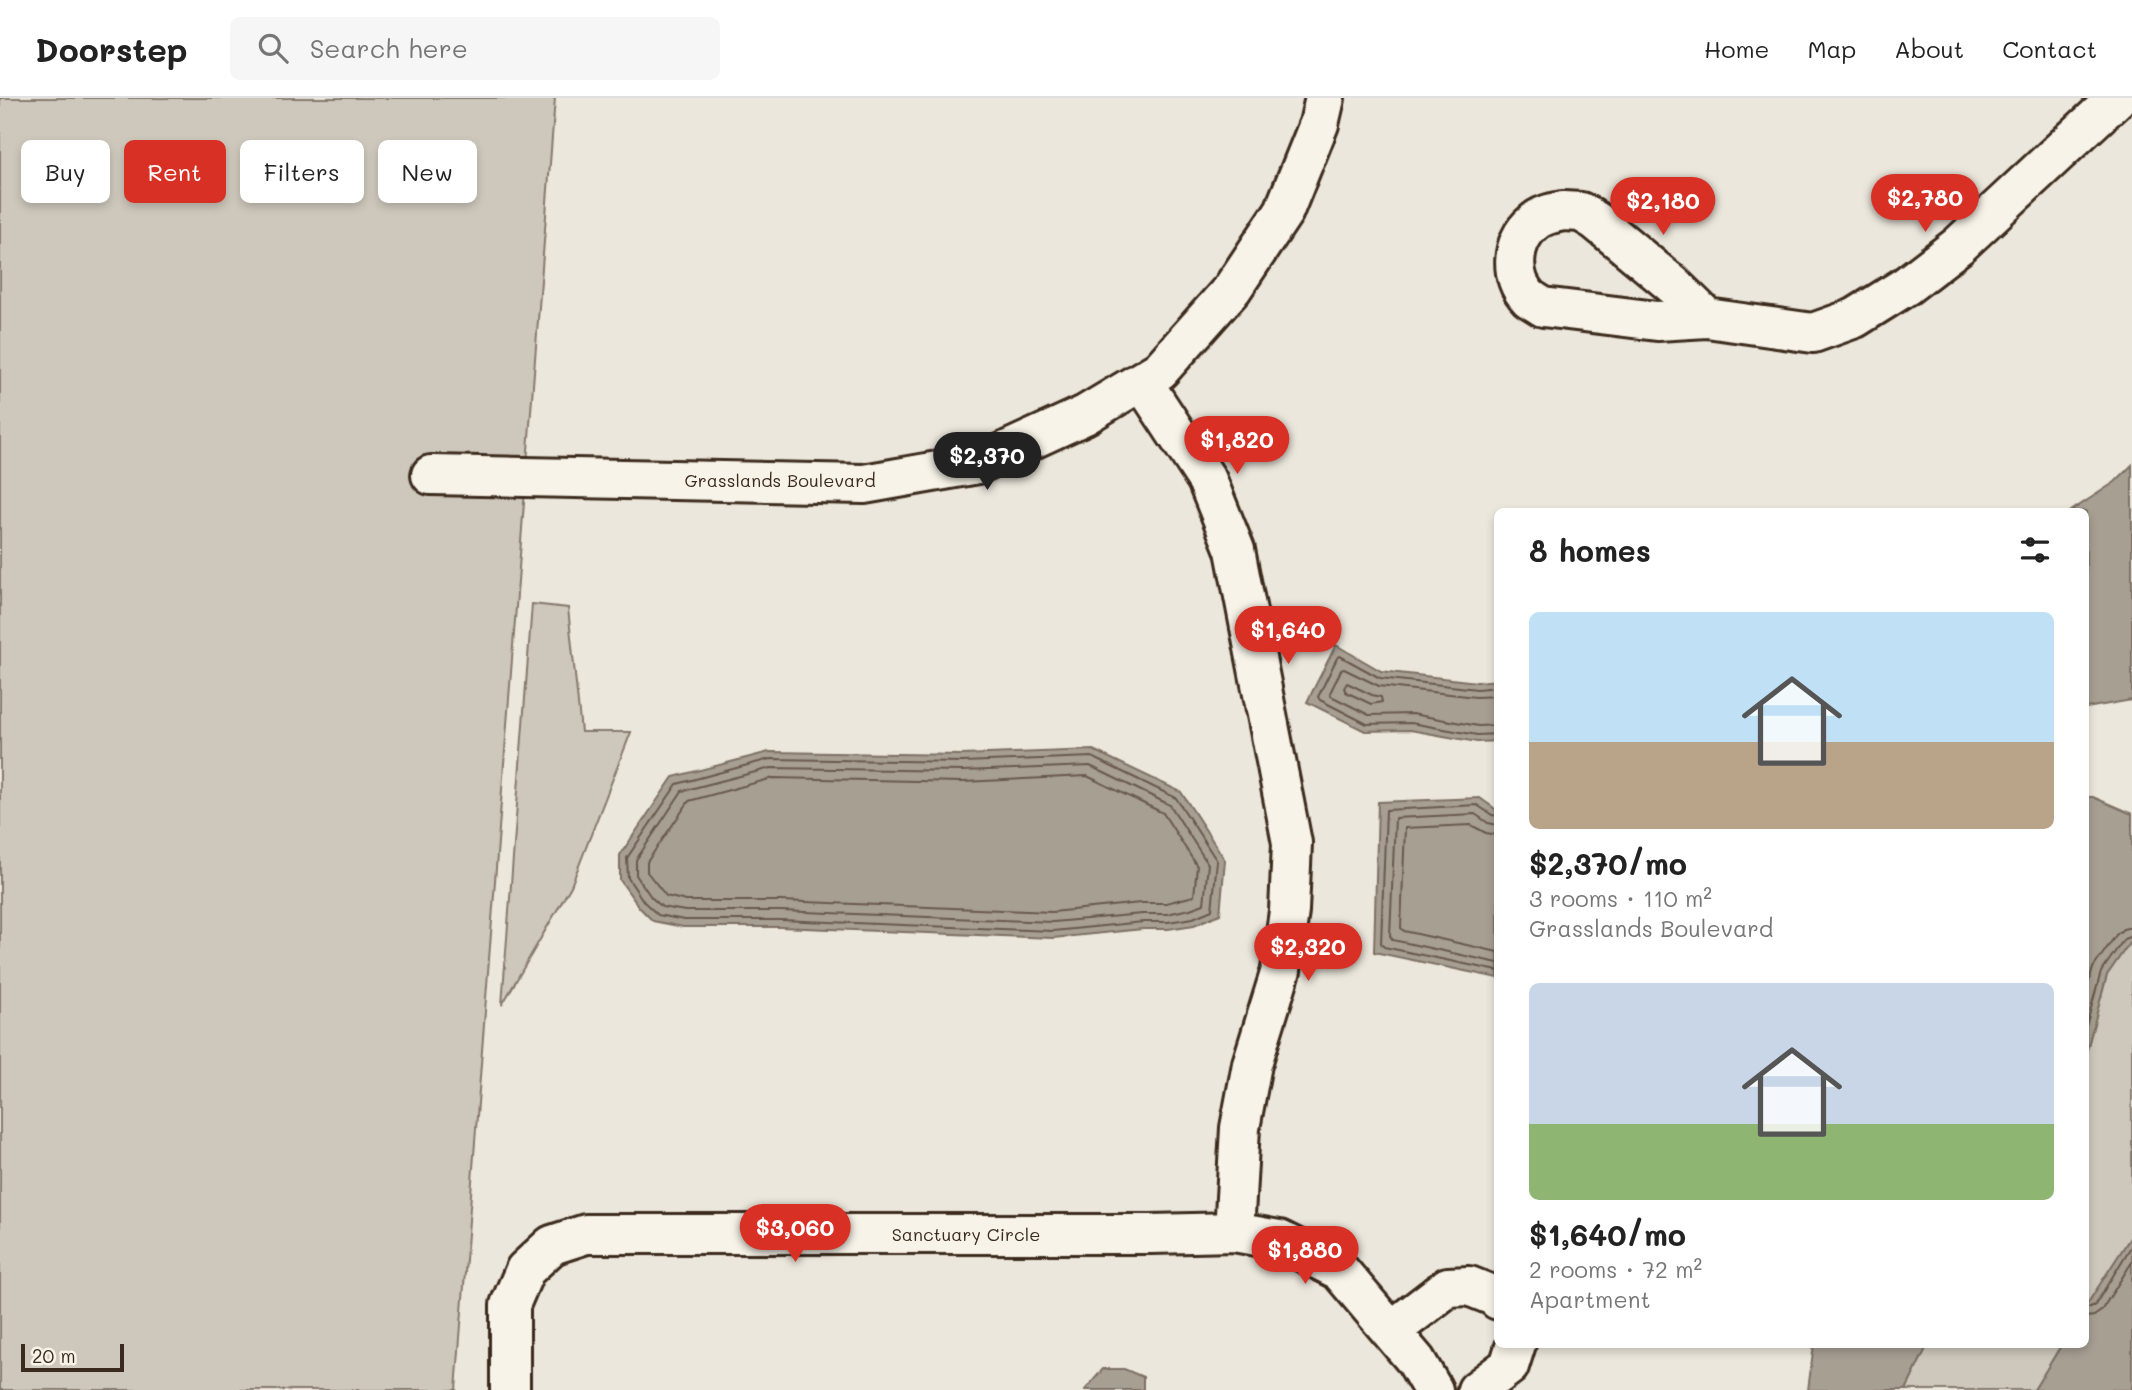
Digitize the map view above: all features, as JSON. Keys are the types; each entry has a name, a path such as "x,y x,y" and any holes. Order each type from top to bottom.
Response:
{"street":[{"name":"Grasslands Boulevard","path":"431,475 864,484 978,464 1085,415 1160,370 1232,289 1284,211 1319,124 1325,98"},
{"path":"1707,318 1813,333 1855,318 1906,286 1958,246 2117,98"},
{"path":"1142,381 1207,480 1235,550 1292,843 1289,911 1281,970 1252,1064 1240,1128 1234,1232"},
{"name":"Sanctuary Circle","path":"510,1390 510,1305 525,1270 552,1245 586,1234 1234,1232 1279,1240 1339,1270 1416,1361 1433,1390"},
{"path":"1391,1331 1448,1287 1469,1286 1494,1296"},
{"path":"1477,1390 1509,1366 1515,1348"}],"shaded area":[{"path":"0,98 555,98 456,1390 0,1390"},
{"path":"532,604 568,608 581,732 631,732 571,886 502,1005"},
{"path":"2132,939 2132,1235 2089,1301 2089,1042 2107,975"},
{"path":"1926,1348 2060,1348 2034,1390 1906,1390"}],"water":[{"path":"2132,465 2132,700 2089,707 2089,508 2076,508 2115,482"},
{"path":"1336,645 1381,671 1477,682 1494,680 1494,741 1477,742 1410,730 1365,731 1307,702"},
{"path":"1093,750 1181,792 1225,860 1220,914 1194,925 1168,929 1053,938 780,927 683,927 653,921 639,907 620,880 620,855 673,777 769,752 962,755"},
{"path":"2089,797 2132,814 2132,939 2107,975 2089,1042"},
{"path":"1480,798 1494,808 1494,977 1374,952 1378,802"},
{"path":"2132,1235 2132,1390 2034,1390 2060,1348 2089,1348 2089,1301"},
{"path":"1813,1348 1926,1348 1906,1390 1808,1390"},
{"path":"1103,1369 1124,1369 1143,1377 1143,1390 1085,1390"}]}
